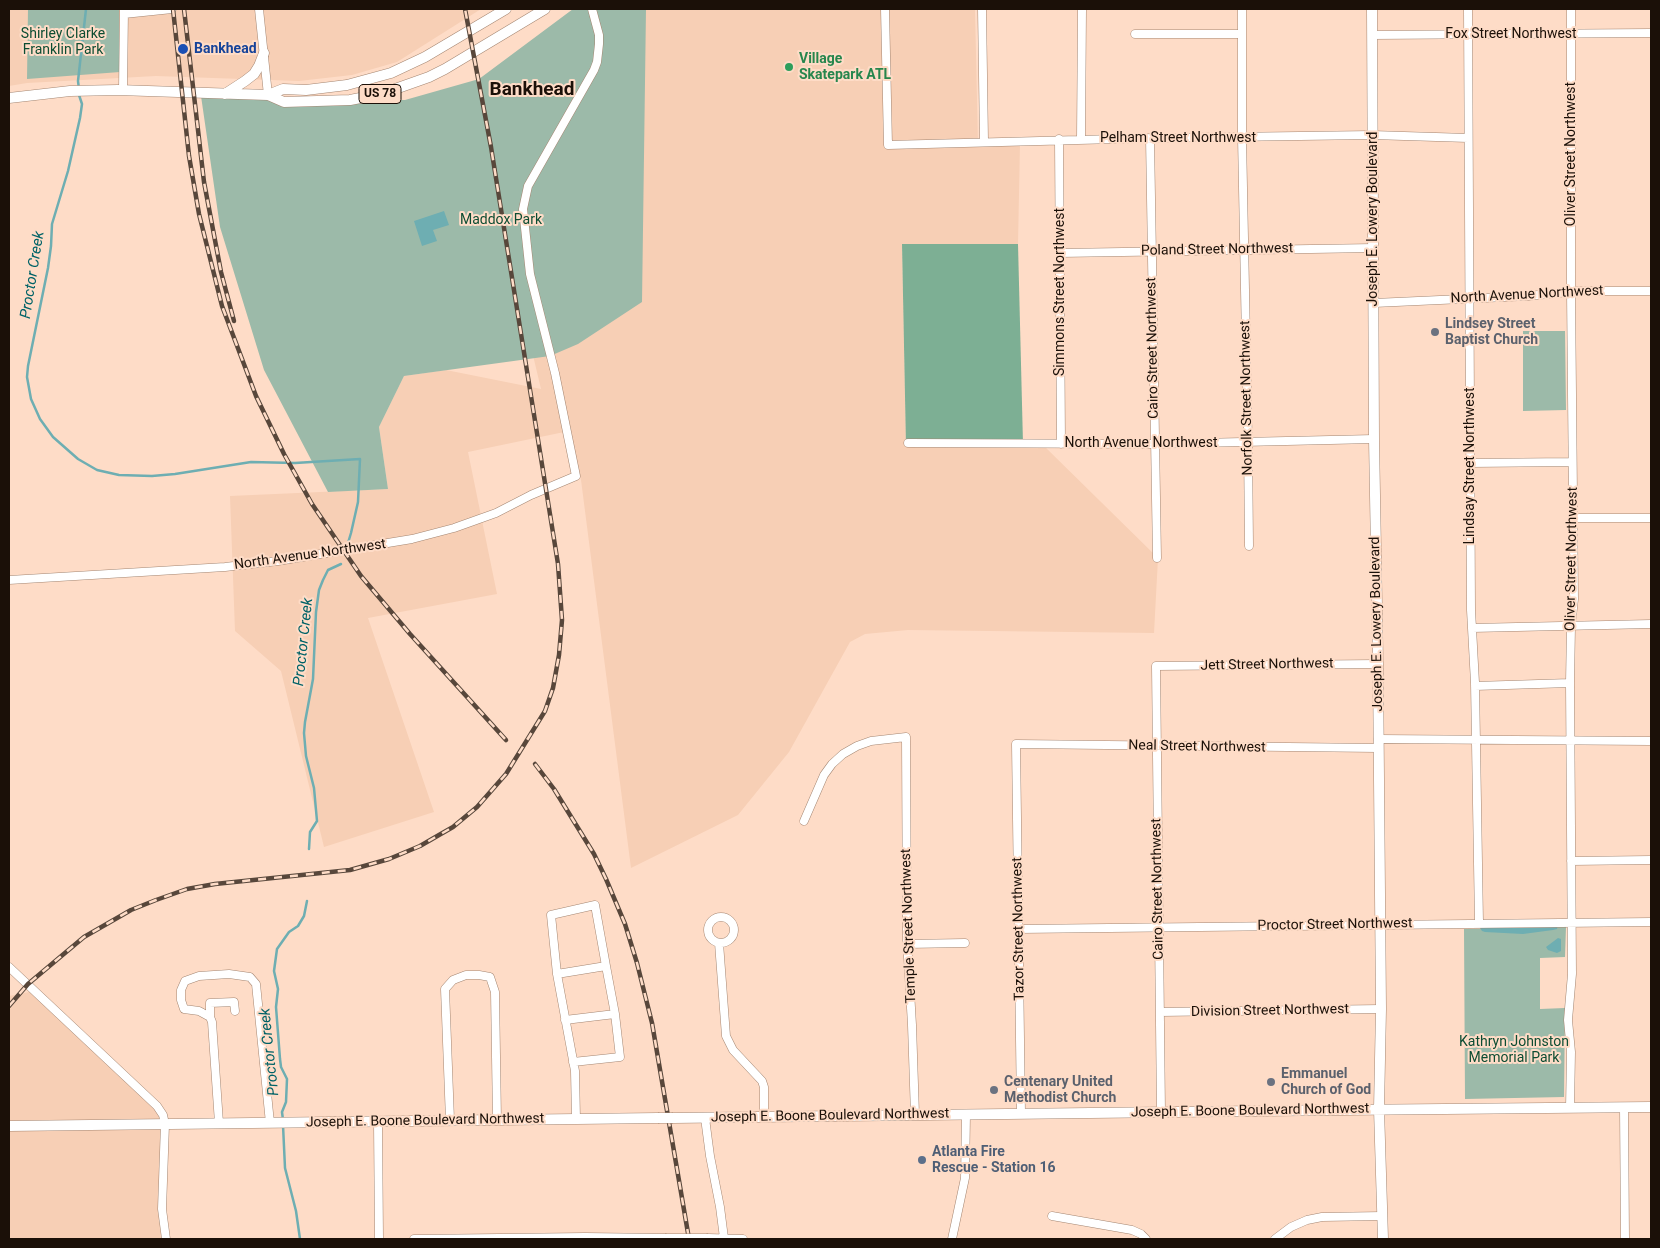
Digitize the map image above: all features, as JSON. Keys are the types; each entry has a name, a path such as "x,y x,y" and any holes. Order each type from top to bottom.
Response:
{"main road":[{"name":"US 78","path":"268,95 283,89 306,90 347,85 391,73 425,57 506,9"},
{"name":"US 78","path":"9,98 70,91 123,90 268,95 284,102 350,100 381,94 412,84 445,69 545,9"},
{"name":"Joseph E. Lowery Boulevard","path":"1372,9 1382,1239"},
{"path":"225,94 254,74 260,66 264,53"},
{"name":"Joseph E. Boone Boulevard Northwest","path":"9,1126 1651,1107"}],"street":[{"path":"123,90 124,12 172,9"},
{"path":"259,9 268,95"},
{"name":"North Avenue Northwest","path":"9,580 234,566 328,554 412,539 454,528 496,513 531,495 576,476 555,373 530,274 523,209 528,186 597,62 599,35 592,9"},
{"name":"Pelham Street Northwest","path":"885,9 888,145 1059,139 1372,135 1468,138"},
{"path":"982,9 984,141"},
{"path":"1082,9 1082,139"},
{"name":"Norfolk Street Northwest","path":"1242,9 1248,546"},
{"name":"Lindsay Street Northwest","path":"1468,9 1471,610 1475,686 1479,924"},
{"name":"Oliver Street Northwest","path":"1570,1108 1571,1052 1568,1020 1572,974 1572,922 1570,683 1571,626 1574,599 1571,9"},
{"name":"Fox Street Northwest","path":"1372,35 1651,33"},
{"path":"1135,34 1242,34"},
{"name":"Cairo Street Northwest","path":"1150,138 1157,558"},
{"name":"Simmons Street Northwest","path":"1059,139 1062,444"},
{"name":"Poland Street Northwest","path":"1060,252 1374,248"},
{"name":"North Avenue Northwest","path":"1374,303 1571,292 1651,291"},
{"name":"North Avenue Northwest","path":"908,443 1155,444 1374,439"},
{"path":"1470,463 1572,462"},
{"path":"1573,518 1651,518"},
{"path":"1472,628 1651,624"},
{"name":"Jett Street Northwest","path":"1156,666 1378,664"},
{"name":"Cairo Street Northwest","path":"1156,666 1161,1112"},
{"path":"1475,686 1570,683"},
{"name":"Temple Street Northwest","path":"804,821 824,775 843,754 871,740 906,738 907,944 912,1026 914,1115"},
{"name":"Neal Street Northwest","path":"1016,744 1157,746 1378,744 1476,740 1651,741"},
{"name":"Tazor Street Northwest","path":"1016,744 1020,1114"},
{"path":"1571,861 1651,860"},
{"path":"573,1062 620,1057 615,1014 595,905 550,915 557,974 573,1062 576,1118"},
{"name":"Proctor Street Northwest","path":"1019,929 1651,922"},
{"path":"719,942 726,1036 733,1050 762,1081 764,1087 764,1117"},
{"path":"907,944 965,943"},
{"path":"557,974 606,966"},
{"path":"9,967 157,1106 163,1115 166,1124 162,1209 166,1239"},
{"path":"210,1017 199,1012 184,1009 181,1000 181,990 186,981 199,976 228,974 250,978 256,984 273,1123"},
{"path":"450,1120 445,990 453,980 466,975 479,975 490,978 494,992 497,1120"},
{"path":"219,1123 210,1003 234,1002 235,1012"},
{"name":"Division Street Northwest","path":"1160,1012 1381,1009"},
{"path":"566,1020 615,1014"},
{"path":"1624,1108 1625,1239"},
{"path":"952,1239 965,1178 966,1114"},
{"path":"705,1118 724,1238"},
{"path":"378,1122 379,1239"},
{"path":"1052,1216 1132,1230 1141,1234 1146,1239"},
{"path":"1275,1239 1291,1227 1307,1220 1322,1217 1382,1216"},
{"path":"414,1239 743,1239"}],"shaded area":[{"path":"9,9 481,9 397,62 352,75 299,81 156,76 27,83 9,86"},
{"path":"638,9 975,9 978,144 1020,144 1018,244 902,244 906,447 1042,444 1158,558 1154,633 908,630 865,634 850,642 789,752 738,815 631,868 581,480 569,431 468,452 497,594 368,618 434,812 324,847 281,671 235,631 230,496 388,489 379,427 404,376 446,370 541,389 531,347"},
{"path":"34,991 164,1116 166,1239 9,1239 9,996"}],"green space":[{"name":"Shirley Clarke Franklin Park","path":"28,9 119,9 120,72 27,79"},
{"name":"Maddox Park","path":"573,9 646,9 642,302 578,344 550,356 404,376 379,427 388,489 328,492 264,370 220,227 201,96 405,100 479,79"},
{"path":"902,244 1018,244 1023,444 906,447"},
{"path":"1523,331 1565,331 1566,410 1523,411"},
{"name":"Kathryn Johnston Memorial Park","path":"1566,927 1565,957 1540,958 1540,1009 1565,1008 1564,1097 1465,1099 1464,929"}],"water":[{"path":"444,211 449,225 433,230 437,241 422,246 414,221"},
{"path":"1558,926 1557,929 1553,930 1523,934 1485,932 1480,928"},
{"path":"1558,938 1561,939 1561,951 1557,953 1548,950 1546,947"}],"waterway":[{"name":"Proctor Creek","path":"79,89 78,81 86,9"},
{"name":"Proctor Creek","path":"79,95 82,104 80,118 68,171 52,224 48,268 28,366 27,377 31,399 40,419 53,437 78,459 97,470 119,475 152,476 175,474 251,462 295,463 360,459 358,502 348,543"},
{"name":"Proctor Creek","path":"309,849 310,832 317,821 314,788 306,756 304,733 313,679 316,612 319,590 328,570 341,564"},
{"name":"Proctor Creek","path":"283,1120 282,1112 286,1102 287,1079 281,1067 280,1059 276,1007 278,989 274,971 277,949 289,932 298,926 304,916 307,901"},
{"name":"Proctor Creek","path":"283,1125 285,1168 296,1211 300,1239"}],"railway":[{"path":"173,9 189,156 199,214 222,306 256,396 284,454 312,504 361,576 410,634 506,740"},
{"path":"184,9 204,182 221,272 234,321"},
{"path":"9,1006 28,984 84,937 131,910 156,900 187,889 215,884 350,870 389,859 420,846 453,827 477,807 506,774 545,711 553,688 559,655 562,620 558,564 491,147 465,9"},
{"path":"535,764 554,789 594,854 625,924 652,1023 689,1239"}],"place":[{"name":"Bankhead","path":"183,49"},
{"name":"Village Skatepark ATL","path":"789,67"},
{"name":"Lindsey Street Baptist Church","path":"1435,332"},
{"name":"Emmanuel Church of God","path":"1271,1082"},
{"name":"Centenary United Methodist Church","path":"994,1090"},
{"name":"Atlanta Fire Rescue - Station 16","path":"922,1160"}],"district":[{"name":"Bankhead","path":"532,90"}]}
